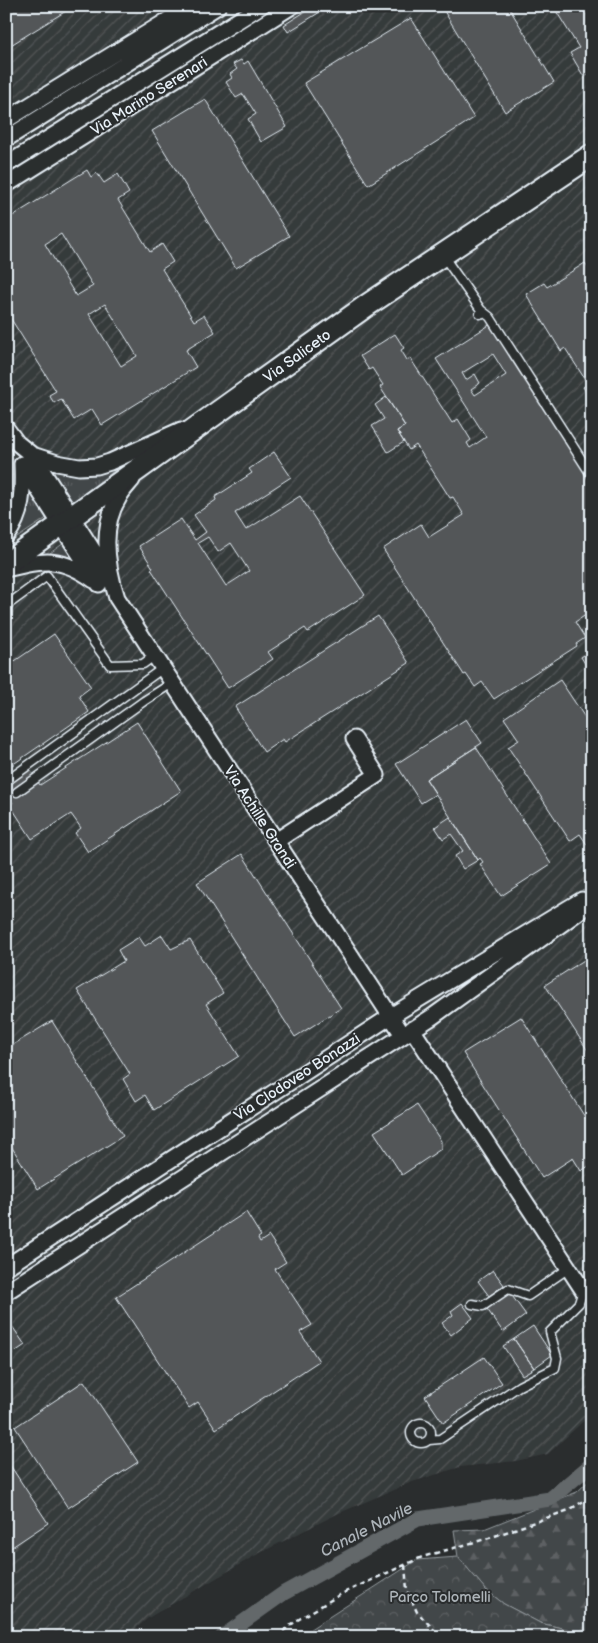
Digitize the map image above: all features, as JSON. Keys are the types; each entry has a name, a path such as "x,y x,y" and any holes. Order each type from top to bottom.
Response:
{"main road":[{"name":"Via Saliceto","path":"6,564 366,306 592,155"}],"street":[{"path":"6,139 38,119 143,44 191,6"},
{"path":"6,120 143,44 218,6"},
{"name":"Via Marino Serenari","path":"6,165 261,6"},
{"name":"Via Marino Serenari","path":"6,185 292,6"},
{"path":"240,20 249,33"},
{"path":"143,80 152,94"},
{"path":"30,106 38,119"},
{"path":"44,142 52,156"},
{"path":"27,460 79,467 97,466 215,415"},
{"path":"6,428 66,522"},
{"path":"6,536 13,527 21,504 27,460"},
{"name":"Via Achille Grandi","path":"105,580 110,517 117,499 142,467"},
{"name":"Via Achille Grandi","path":"66,522 391,1016 408,1032"},
{"path":"6,569 41,561 63,563 105,580"},
{"path":"276,841 377,775 354,739"},
{"name":"Via Clodoveo Bonazzi","path":"6,1267 391,1016 592,895"},
{"name":"Via Clodoveo Bonazzi","path":"6,1292 432,1017 592,902"},
{"path":"408,1032 583,1290"}],"lane":[{"path":"443,255 480,313 490,317 592,476"},
{"path":"6,606 47,576 110,665 158,662"},
{"path":"6,778 8,780 158,662"},
{"path":"17,792 172,683"},
{"path":"472,1304 483,1306 508,1289 528,1296 569,1268"},
{"path":"429,1440 440,1439 519,1386 555,1368 557,1358 550,1332 579,1303 583,1290"}],"path":[{"path":"276,1637 296,1620 341,1594 404,1565 422,1557 489,1538 569,1510 592,1496"},
{"path":"404,1565 406,1590 417,1612 441,1637"}],"shaded area":[{"path":"6,6 592,6 592,1413 548,1454 516,1461 460,1467 412,1482 337,1514 256,1555 148,1618 126,1637 6,1637"}],"green space":[{"path":"123,464 71,503 47,466 68,472 93,473"},
{"path":"34,494 48,517 14,540 20,528 27,496"},
{"path":"64,543 76,560 50,553"},
{"path":"592,1478 592,1635 540,1623 504,1604 486,1590 458,1557 454,1530 484,1529 577,1492"},
{"name":"Parco Tolomelli","path":"458,1557 486,1590 504,1604 540,1623 592,1635 592,1637 298,1637 417,1560"}],"building":[{"path":"6,6 74,6 6,48"},
{"path":"314,6 320,12 288,32 284,25"},
{"path":"453,6 508,6 554,82 505,112 444,11"},
{"path":"553,6 592,6 592,39 587,42 592,49 592,72 584,77 570,53 579,48"},
{"path":"411,18 474,118 368,185 304,83"},
{"path":"241,60 244,64 248,61 287,127 261,142 248,119 256,114 243,94 236,98 226,82 232,78 230,74 237,69 233,64"},
{"path":"205,99 289,236 236,268 152,131"},
{"path":"87,170 91,177 97,173 104,183 118,174 129,193 118,200 150,252 162,244 173,262 162,269 194,321 204,315 215,332 186,350 196,367 102,425 92,409 74,420 61,399 54,403 49,395 56,391 6,311 6,220","holes":["61,234 93,286 76,296 45,244","105,304 137,356 121,366 89,314"]},
{"path":"585,263 592,274 592,401 583,387 588,384 565,348 561,351 526,294 544,283 547,287"},
{"path":"491,324 592,482 592,611 575,622 585,638 576,644 577,646 494,699 482,682 475,687 466,674 464,675 383,549 421,524 429,537 464,515 453,497 450,498 416,445 409,450 397,431 405,426 380,387 383,385 372,368 369,370 360,356 395,334 404,348 401,350 407,360 410,358 452,423 458,419 471,440 467,443 470,448 486,437 436,359","holes":["493,354 506,375 475,395 471,389 480,383 475,374 466,380 462,373"]},
{"path":"386,397 405,426 397,431 404,442 388,452 372,426 384,419 375,405"},
{"path":"274,452 291,477 235,513 246,530 300,496 365,595 308,632 305,628 268,652 273,659 228,688 151,569 153,568 139,546 181,519 195,540 206,532 194,515 216,500 215,497 252,473 249,469","holes":["208,537 218,552 231,543 249,571 226,586 198,543"]},
{"path":"378,616 409,663 285,742 283,739 264,752 235,707"},
{"path":"54,634 91,687 79,696 89,712 12,765 6,757 6,667"},
{"path":"592,650 592,664 587,667 581,657"},
{"path":"560,680 592,728 592,852 580,834 570,841 508,747 519,740 504,718"},
{"path":"466,719 482,743 426,779 436,794 421,803 396,764"},
{"path":"137,722 181,791 88,852 75,833 81,828 71,814 32,839 10,805 13,803 6,792 6,785 30,770 40,785"},
{"path":"476,747 551,864 501,896 480,864 483,862 480,858 478,860 426,779"},
{"path":"450,817 478,860 463,869 455,856 463,851 451,834 443,839 435,827"},
{"path":"242,854 341,1008 295,1037 197,883"},
{"path":"162,935 171,949 190,940 223,993 206,1004 239,1056 154,1110 145,1095 136,1101 123,1079 130,1074 77,990 124,961 118,950 139,937 145,946"},
{"path":"592,955 592,1057 545,985"},
{"path":"521,1017 592,1128 592,1164 581,1171 573,1158 542,1178 463,1053"},
{"path":"52,1021 123,1136 38,1189 6,1138 6,1049"},
{"path":"417,1105 441,1141 441,1149 402,1175 374,1132"},
{"path":"246,1212 261,1236 258,1238 260,1242 269,1236 286,1262 275,1269 312,1325 300,1332 319,1361 216,1429 198,1402 189,1408 116,1297"},
{"path":"493,1270 504,1285 489,1296 478,1281"},
{"path":"510,1293 526,1315 503,1332 487,1309"},
{"path":"462,1303 473,1318 451,1335 442,1323 453,1315 451,1311"},
{"path":"12,1326 25,1345 6,1358 6,1330"},
{"path":"533,1326 552,1355 534,1368 514,1339"},
{"path":"514,1339 534,1368 522,1375 503,1346"},
{"path":"484,1357 502,1383 443,1423 425,1396"},
{"path":"84,1381 138,1462 68,1508 15,1427"},
{"path":"6,1459 48,1523 6,1551"}],"waterway":[{"name":"Canale Navile","path":"222,1637 284,1593 418,1519 550,1499 592,1464"}]}
